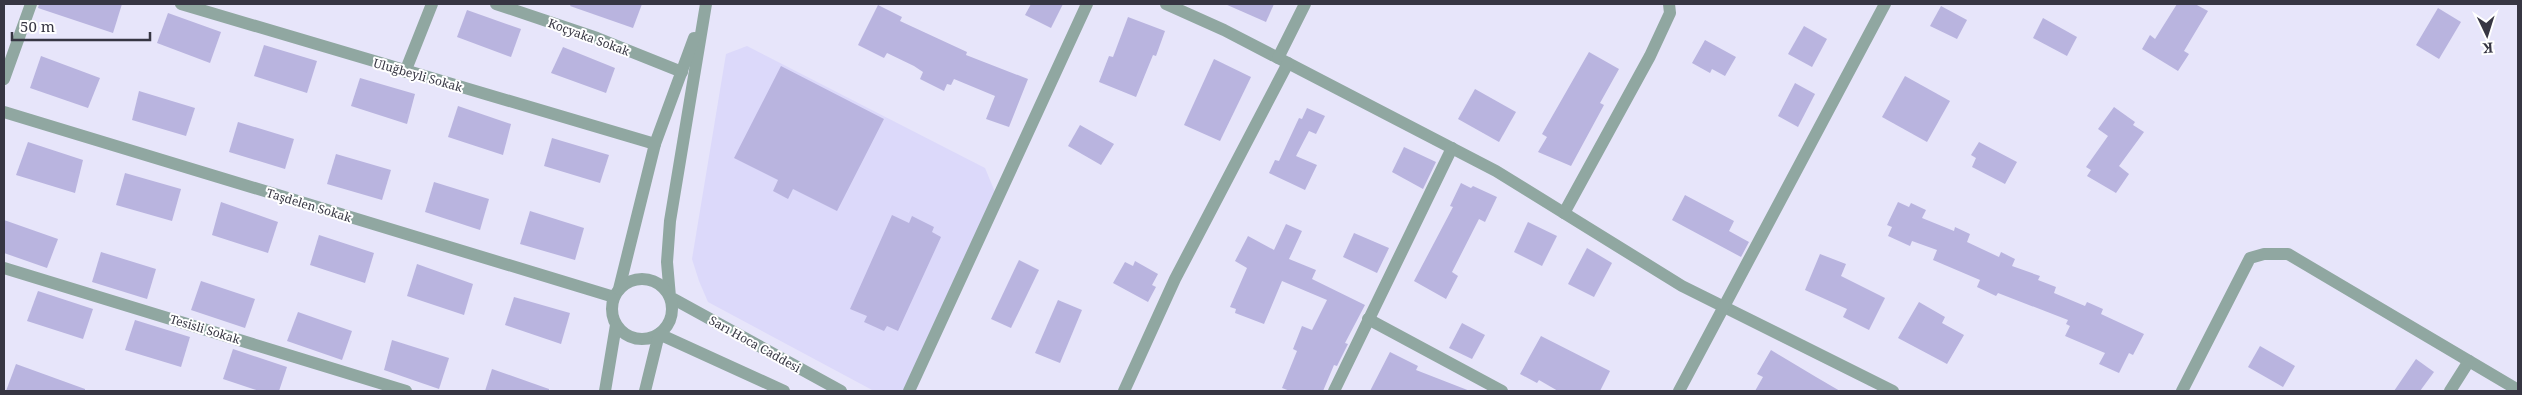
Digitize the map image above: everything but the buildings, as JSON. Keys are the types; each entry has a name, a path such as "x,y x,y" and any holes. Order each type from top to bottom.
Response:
{"street":[{"path":"4,79 31,4"},
{"name":"Uluğbeyli Sokak","path":"181,4 405,72 655,144"},
{"path":"405,72 432,4"},
{"name":"Koçyaka Sokak","path":"496,4 597,38 682,72"},
{"path":"909,391 1087,4"},
{"path":"1166,4 1283,61 1496,171 1682,286 1893,391"},
{"path":"1124,391 1175,279 1283,61 1305,4"},
{"path":"1564,213 1650,56 1670,13 1669,4"},
{"path":"1679,391 1886,4"},
{"path":"605,391 616,325 611,306 617,293 655,144 705,7"},
{"path":"645,391 659,334 671,317 667,262 670,221 705,7"},
{"name":"Taşdelen Sokak","path":"4,112 617,293"},
{"path":"1334,391 1452,148"},
{"path":"2182,391 2250,258 2264,254 2288,254 2518,390"},
{"name":"Tesisli Sokak","path":"4,268 406,391"},
{"path":"617,293 627,283 647,280 656,283 670,297"},
{"name":"Sarı Hoca Caddesi","path":"670,297 841,391"},
{"path":"1368,319 1502,391"},
{"path":"616,325 628,336 635,339 644,340 659,334 784,391"},
{"path":"2450,391 2469,361"}],"shaded area":[{"path":"747,46 985,168 995,192 903,391 874,391 708,302 692,259 726,54"}]}
